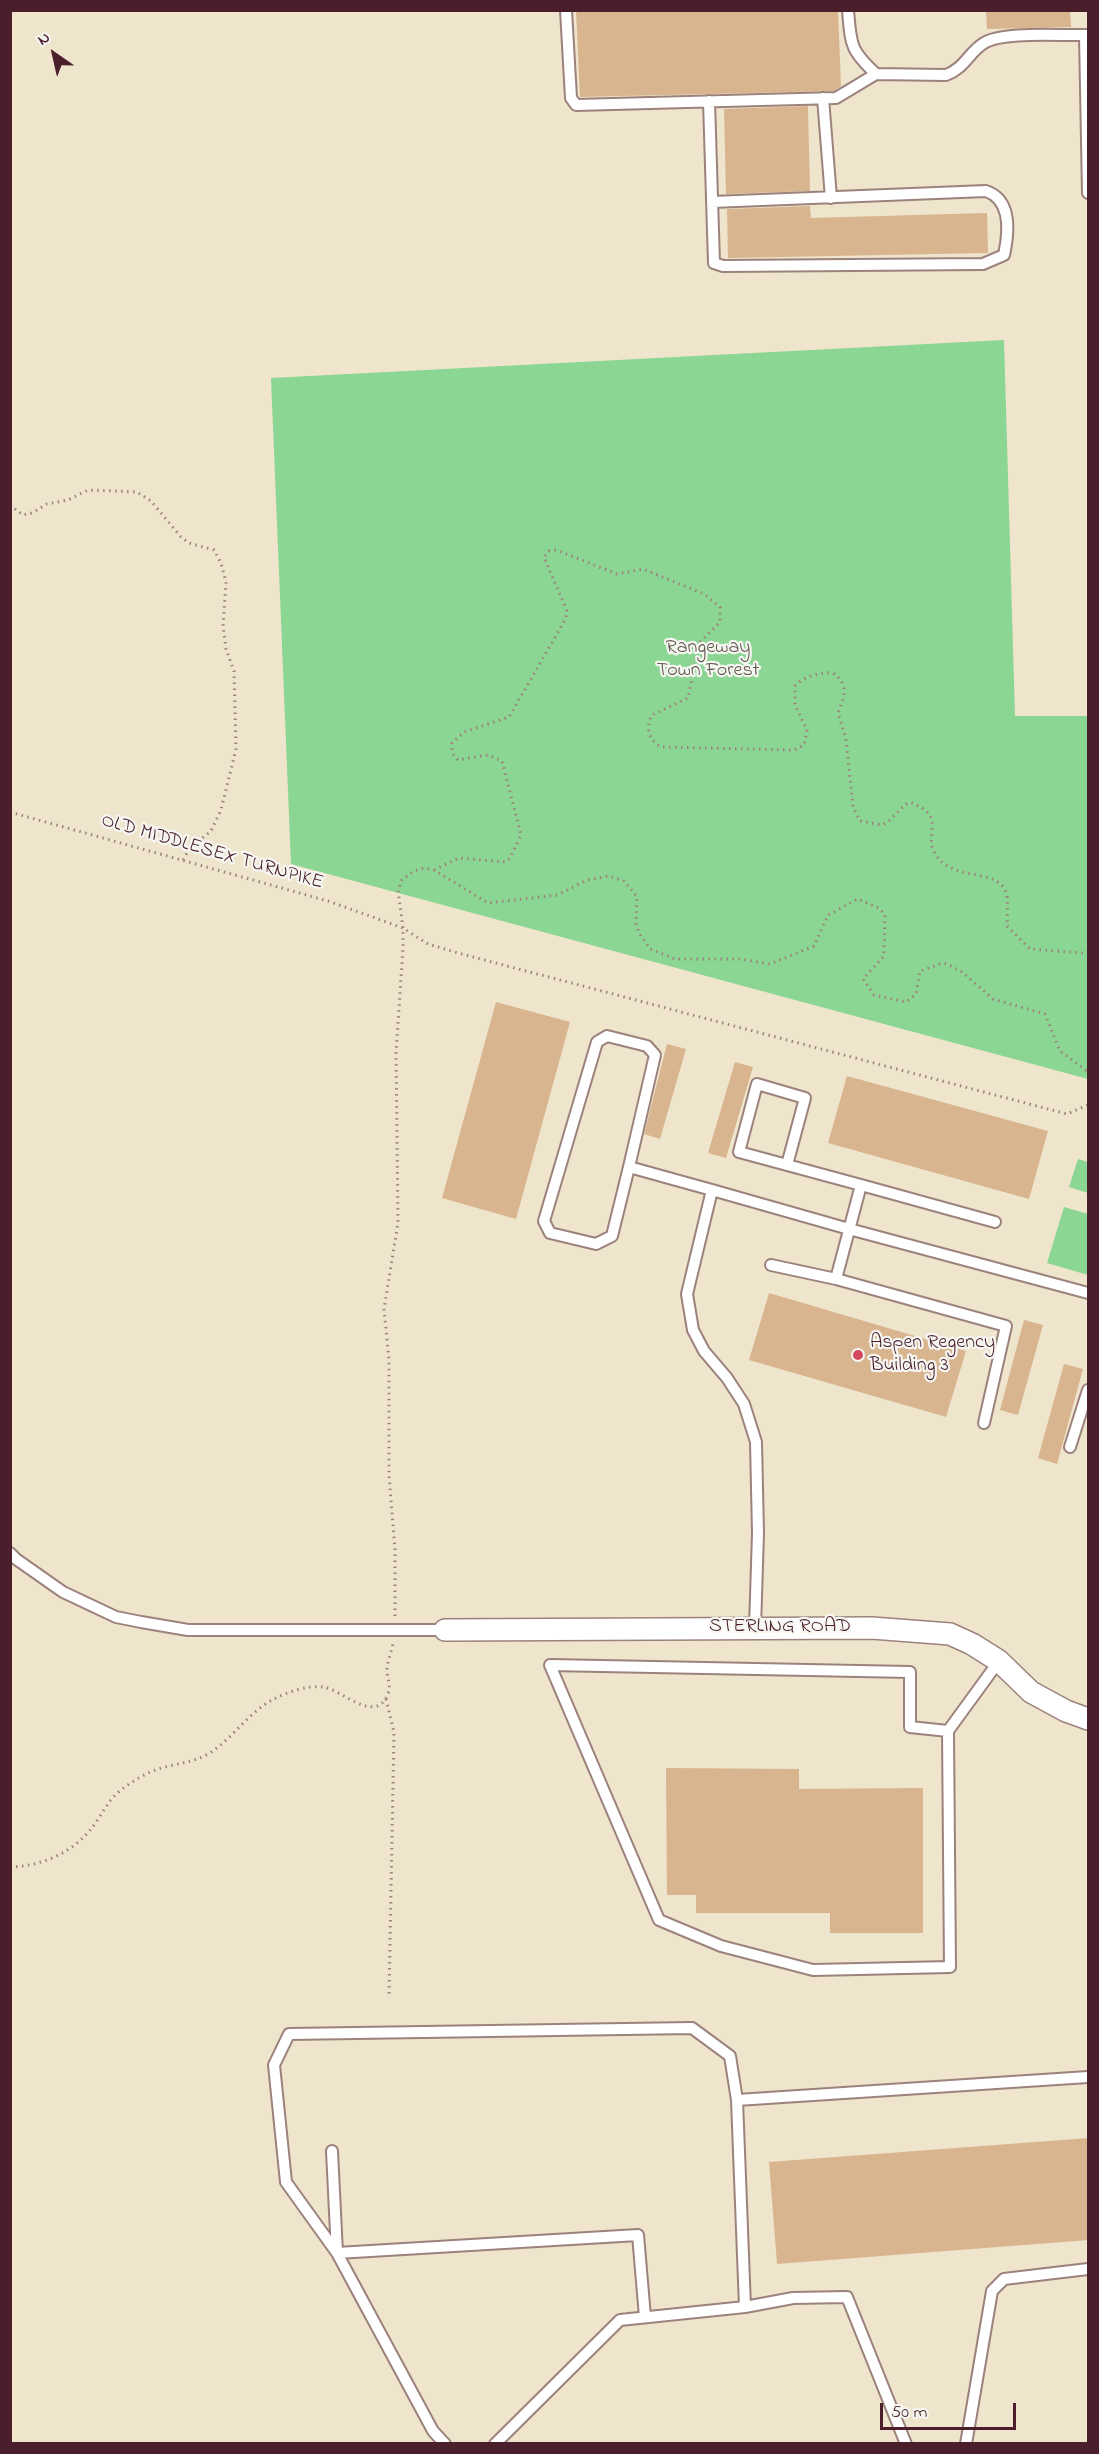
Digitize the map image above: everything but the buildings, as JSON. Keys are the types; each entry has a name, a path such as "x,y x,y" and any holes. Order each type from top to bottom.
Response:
{"street":[{"name":"STERLING ROAD","path":"445,1630 872,1628 950,1634 972,1644 999,1661 1031,1692 1066,1711 1089,1719"}],"lane":[{"path":"566,10 571,98 576,105 836,98 876,74 946,75 956,71 982,44 996,37 1087,35 1089,193"},
{"path":"848,10 851,43 856,56 876,74"},
{"path":"823,98 831,198"},
{"path":"709,101 712,202 714,263 723,266 983,264 1004,255 1007,244 1005,207 998,195 986,191 712,202"},
{"path":"607,1036 647,1046 654,1056 629,1167 612,1236 596,1244 550,1233 544,1221 597,1042 607,1036"},
{"path":"787,1165 805,1098 757,1084 739,1152 995,1222"},
{"path":"629,1167 1089,1293"},
{"path":"836,1279 861,1185"},
{"path":"712,1190 687,1294 693,1330 704,1351 727,1378 744,1404 756,1443 758,1533 755,1628"},
{"path":"771,1265 836,1279 1006,1326 984,1423"},
{"path":"1070,1447 1089,1390"},
{"path":"10,1553 16,1560 63,1592 116,1617 188,1630 445,1630"},
{"path":"948,1731 910,1727 910,1672 550,1665 659,1920 721,1946 813,1970 950,1967 948,1731 999,1661"},
{"path":"445,2444 433,2431 337,2253 286,2182 274,2065 289,2034 692,2028 730,2056 737,2100 745,2307"},
{"path":"737,2100 1089,2077"},
{"path":"332,2151 337,2253"},
{"path":"337,2253 638,2235 645,2317"},
{"path":"966,2444 992,2290 1004,2278 1089,2269"},
{"path":"495,2444 620,2320 745,2307 793,2298 847,2296 906,2444"}],"path":[{"path":"10,505 23,515 32,513 47,504 68,500 88,490 137,492 151,501 175,532 189,543 214,550 221,563 226,582 224,638 234,671 236,749 221,810 211,831 189,849 183,860"},
{"path":"434,870 459,858 505,862 510,858 521,835 502,761 488,755 458,760 453,753 452,743 464,732 509,717 565,620 567,611 544,557 549,551 556,550 617,574 643,568 704,594 720,607 720,622 699,643 688,698 649,719 649,734 654,743 662,747 794,750 804,745 807,735 795,705 795,686 822,672 833,673 843,685 845,702 838,713 846,739 853,807 860,821 882,825 893,819 901,807 910,802 924,808 932,818 931,844 937,857 948,868 992,878 1007,895 1007,926 1030,949 1083,953 1089,951"},
{"name":"OLD MIDDLESEX TURNPIKE","path":"10,812 328,901 403,928 428,944 458,954 1067,1114 1089,1104"},
{"path":"389,1998 394,1732 386,1699 390,1686 387,1669 395,1629 395,1550 389,1475 389,1360 384,1309 398,1223 396,1054 403,928 398,890 402,880 414,871 424,868 434,870 488,903 557,895 599,877 609,876 624,881 637,897 636,923 639,933 650,949 675,959 741,959 770,964 814,946 828,915 858,899 879,908 885,915 884,956 863,979 874,995 906,1002 916,994 920,971 943,963 948,964 962,972 993,999 1045,1014 1060,1051 1089,1072"},
{"path":"10,1867 38,1864 76,1845 118,1792 143,1776 165,1767 196,1760 208,1754 251,1714 274,1699 304,1689 322,1687 357,1704 376,1707 386,1699"}],"green space":[{"name":"Rangeway Town Forest","path":"1004,340 1015,716 1088,716 1088,1079 291,864 271,378"},
{"path":"1078,1159 1088,1162 1088,1193 1069,1187"},
{"path":"1064,1207 1088,1214 1088,1275 1047,1263"}],"place":[{"name":"Aspen Regency Building 3","path":"858,1355"}]}
